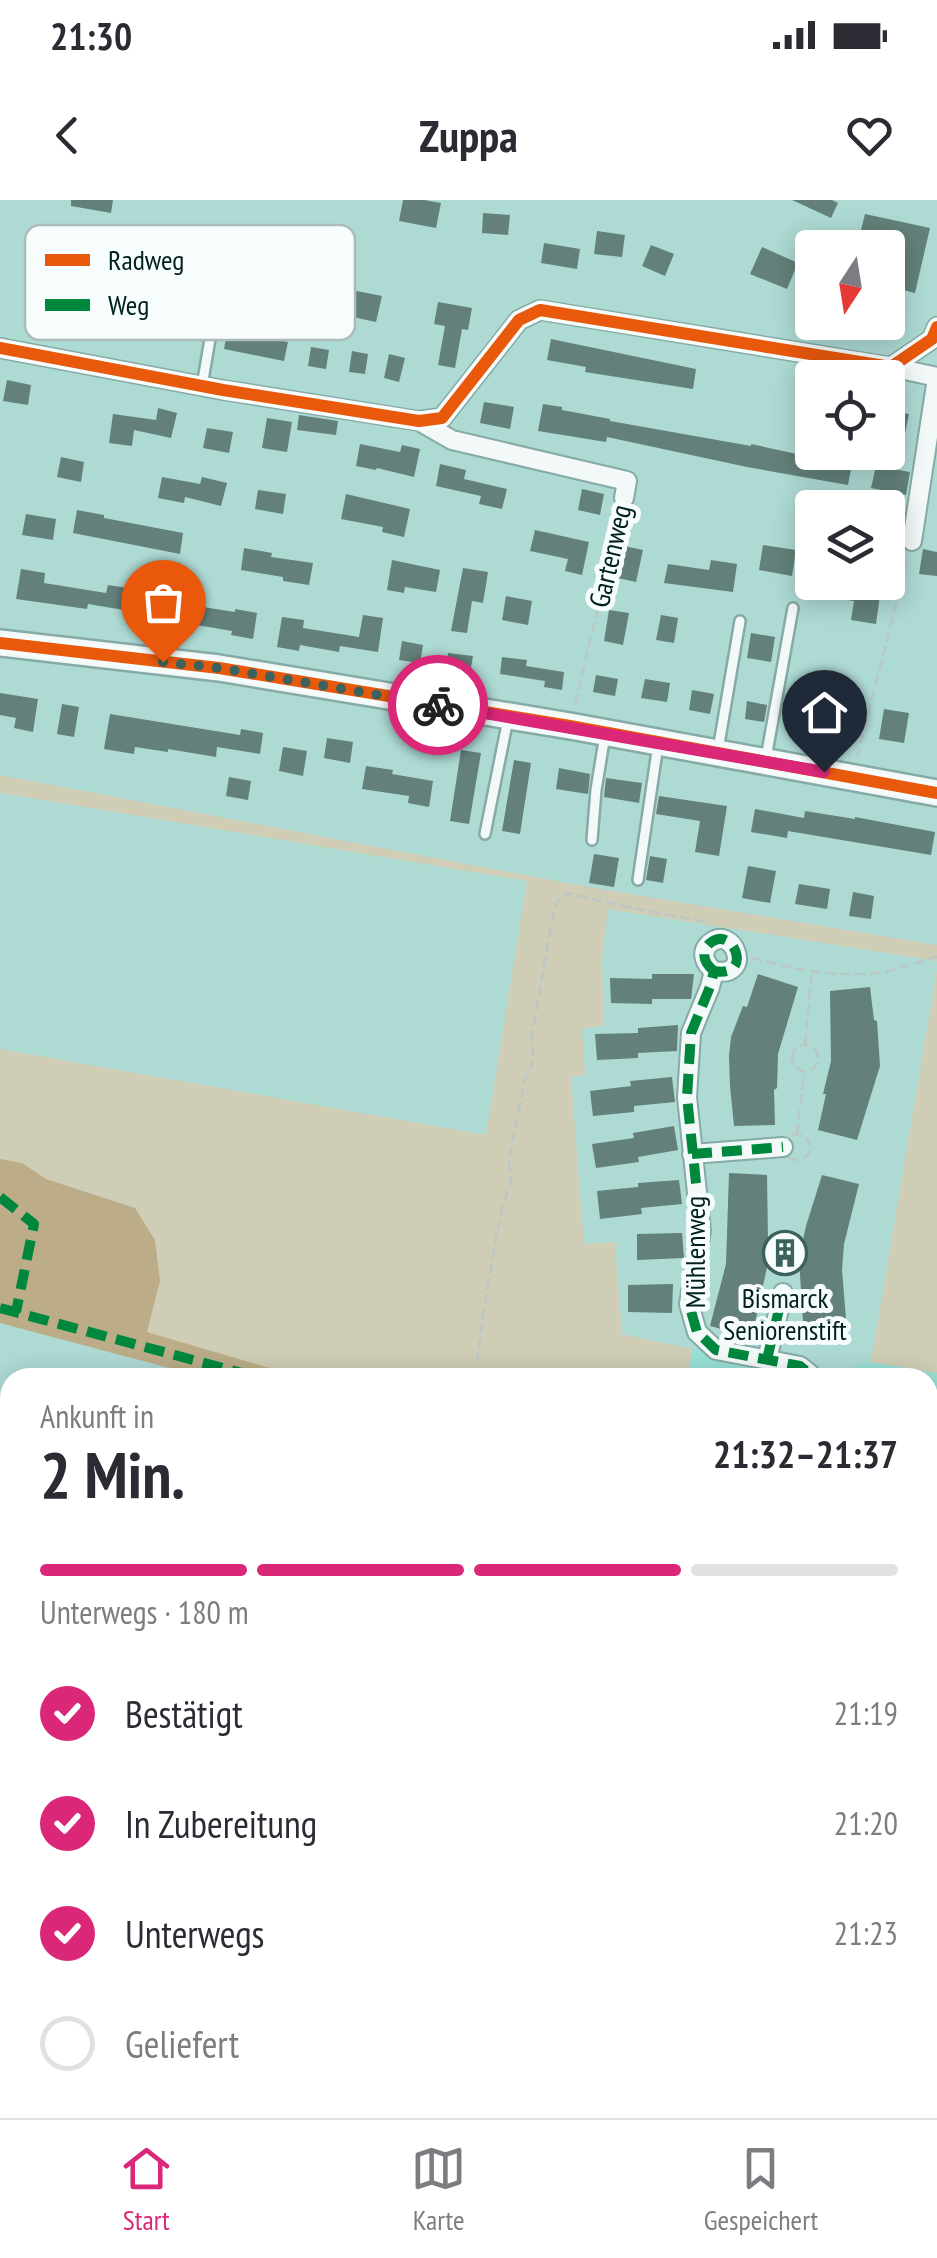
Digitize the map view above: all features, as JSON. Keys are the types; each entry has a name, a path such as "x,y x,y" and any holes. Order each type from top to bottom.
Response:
{"street":[{"path":"0,348 419,422 442,418 519,320 540,310 848,360"},
{"path":"900,360 935,333"},
{"path":"905,370 937,378 934,421 912,541"},
{"name":"Gartenweg","path":"419,422 452,440 627,481 624,498"},
{"path":"0,643 219,668 937,792"},
{"path":"711,942 728,940 738,955 730,970 714,971"},
{"name":"Mühlenweg","path":"711,942 704,957 714,971 692,1032 687,1097 700,1231 689,1304 697,1332 716,1350 802,1368"},
{"path":"692,1154 783,1148"},
{"path":"767,1359 783,1293"}],"lane":[{"path":"202,386 210,340"},
{"path":"765,762 793,608"},
{"path":"718,753 740,620"},
{"path":"485,834 508,716"},
{"path":"592,840 606,733"},
{"path":"638,880 659,742"}],"path":[{"path":"852,777 912,541"},
{"path":"477,1368 497,1232 510,1180 509,1162 524,1083 534,1060 531,1039 559,898 568,893 707,922 711,942"},
{"path":"738,955 844,974 886,972 937,957"},
{"path":"805,1045 812,971"},
{"path":"805,1045 812,1047 818,1059 816,1066 804,1072 792,1064 791,1058 793,1051 805,1045"},
{"path":"797,1134 804,1072"}],"shaded area":[{"path":"0,775 572,884 937,945 937,961 608,909 602,960 604,1026 582,1028 585,1075 571,1077 584,1244 615,1242 622,1334 692,1349 689,1368 269,1368 146,1332 135,1208 46,1179 22,1163 0,1159 0,1049 486,1135 527,881 0,793"},
{"path":"937,969 937,1368 871,1362"},
{"path":"0,1159 22,1163 46,1179 135,1208 155,1240 160,1281 147,1332 269,1368 169,1368 0,1323"},
{"path":"692,1349 794,1368 689,1368"},
{"path":"871,1362 907,1368 848,1368"}],"building":[{"path":"71,200 113,200 111,213 71,206"},
{"path":"403,200 441,203 436,228 399,221"},
{"path":"792,200 832,200 838,203 831,218"},
{"path":"483,213 510,215 508,235 482,233"},
{"path":"865,214 930,228 915,293 905,290 905,230 861,230"},
{"path":"597,231 625,235 622,257 594,254"},
{"path":"544,243 580,249 577,269 541,263"},
{"path":"651,245 674,254 665,276 642,266"},
{"path":"762,247 795,262 787,289 750,274"},
{"path":"355,291 382,296 376,322 355,318"},
{"path":"438,302 472,308 468,330 462,329 455,368 438,365 445,326 434,324"},
{"path":"551,339 696,369 693,389 585,372 586,367 547,360"},
{"path":"226,340 288,342 284,361 224,349"},
{"path":"311,347 329,350 326,369 308,366"},
{"path":"352,351 368,354 365,374 349,372"},
{"path":"389,354 405,358 399,382 384,378"},
{"path":"7,380 31,385 28,405 3,401"},
{"path":"484,402 514,407 510,429 480,423"},
{"path":"543,404 610,421 795,454 795,470 851,470 848,485 607,437 606,442 538,431"},
{"path":"158,408 177,413 171,438 134,430 132,446 109,443 113,414 156,420"},
{"path":"299,415 338,421 336,435 297,430"},
{"path":"267,418 292,422 287,452 262,448"},
{"path":"207,428 233,432 229,453 203,448"},
{"path":"360,444 400,452 402,445 420,449 414,477 356,466"},
{"path":"61,457 84,462 81,482 57,477"},
{"path":"440,464 466,470 464,479 507,489 502,509 479,504 481,496 436,486"},
{"path":"875,470 910,472 906,495 905,490 871,488"},
{"path":"162,477 200,484 202,477 227,483 221,506 185,497 184,503 158,498"},
{"path":"582,489 604,494 600,515 578,510"},
{"path":"258,490 286,494 283,514 255,509"},
{"path":"346,494 410,509 404,537 382,532 383,527 341,519"},
{"path":"77,510 183,533 180,554 73,533"},
{"path":"26,514 56,519 53,540 22,535"},
{"path":"535,530 589,542 582,575 565,571 568,559 530,551"},
{"path":"763,545 795,550 792,576 759,570"},
{"path":"624,546 643,550 636,582 618,578"},
{"path":"244,548 272,553 271,557 313,563 309,585 241,570"},
{"path":"923,549 937,552 937,576 919,574"},
{"path":"392,560 440,570 436,592 405,587 404,593 387,590"},
{"path":"711,560 737,564 733,592 664,583 668,564 709,570"},
{"path":"463,568 488,572 483,603 472,601 467,633 451,631"},
{"path":"21,569 45,573 44,583 106,593 108,585 128,588 124,610 16,599"},
{"path":"506,596 532,601 528,625 502,620"},
{"path":"158,600 257,613 253,639 231,635 232,631 155,618"},
{"path":"847,600 879,600 876,624 851,620 854,601"},
{"path":"609,610 629,613 623,645 604,641"},
{"path":"363,615 383,618 378,652 340,646 339,652 300,645 299,651 277,647 282,617 304,620 303,628 359,637"},
{"path":"661,615 678,618 674,643 656,640"},
{"path":"751,633 775,637 771,662 747,658"},
{"path":"402,641 423,645 420,663 399,660"},
{"path":"448,653 473,656 470,673 446,669"},
{"path":"502,657 527,660 526,666 564,672 562,690 544,687 545,681 500,674"},
{"path":"596,675 618,679 615,696 593,692"},
{"path":"645,679 670,683 667,702 641,698"},
{"path":"692,690 714,694 710,714 689,710"},
{"path":"0,693 38,699 33,732 14,728 16,718 0,715"},
{"path":"747,701 767,705 764,722 745,719"},
{"path":"62,704 79,707 74,737 57,734"},
{"path":"800,706 853,718 850,738 797,727"},
{"path":"884,709 909,713 904,743 879,739"},
{"path":"110,714 240,735 241,729 263,733 260,754 217,747 216,757 168,749 135,747 134,754 104,749"},
{"path":"327,738 353,742 350,763 324,758"},
{"path":"283,747 307,751 303,776 279,771"},
{"path":"461,750 481,753 469,824 450,821"},
{"path":"514,760 531,763 520,834 502,831"},
{"path":"366,766 433,781 429,807 408,803 409,796 362,789"},
{"path":"559,768 590,774 588,794 556,789"},
{"path":"229,777 251,781 248,800 226,796"},
{"path":"606,778 642,783 639,803 604,797"},
{"path":"659,796 727,806 719,856 695,852 700,821 656,814"},
{"path":"755,809 804,818 805,811 855,817 935,832 931,855 788,831 787,838 751,832"},
{"path":"594,854 619,858 614,887 589,883"},
{"path":"650,856 667,859 663,883 646,880"},
{"path":"748,866 776,871 770,903 742,898"},
{"path":"799,884 830,889 827,909 795,904"},
{"path":"853,892 874,896 871,919 849,916"},
{"path":"652,974 694,974 691,999 652,999 652,1004 611,1003 610,978 652,979"},
{"path":"758,974 798,987 778,1054 775,1125 734,1126 731,1037"},
{"path":"870,987 880,1066 857,1140 818,1130 831,1061 830,991"},
{"path":"678,1025 677,1051 597,1060 595,1034 638,1033 638,1028"},
{"path":"672,1077 675,1102 593,1116 590,1091 631,1086 630,1081"},
{"path":"674,1126 678,1150 638,1157 639,1162 596,1168 592,1144 634,1138 633,1133"},
{"name":"Bismarck Seniorenstift","path":"729,1173 767,1175 768,1241 786,1244 802,1244 822,1175 859,1184 844,1244 847,1331 804,1336 799,1260 769,1258 752,1337 710,1326 726,1264"},
{"path":"679,1180 682,1204 641,1208 642,1214 600,1219 597,1191"},
{"path":"682,1233 684,1258 637,1260 637,1234"},
{"path":"673,1284 672,1313 628,1312 628,1285"}],"marked path":[{"path":"718,939 726,940 737,960 727,971 714,971 706,962 705,951 718,939"},
{"path":"714,971 691,1033 687,1097 701,1231 689,1304 697,1332 716,1350 802,1368"},
{"path":"692,1154 783,1147"},
{"path":"0,1197 34,1224 16,1312"},
{"path":"767,1359 783,1293"},
{"path":"0,1308 223,1368"}],"cycle path":[{"path":"0,348 223,390 419,421 442,418 519,320 540,310 891,367 932,339 937,327"},
{"path":"0,643 219,668 570,726 937,793"}],"way so far":[{"path":"163,662 438,705"}],"place":[{"name":"Bismarck Seniorenstift","path":"785,1253"}],"route":[{"path":"438,705 824,772"}]}
